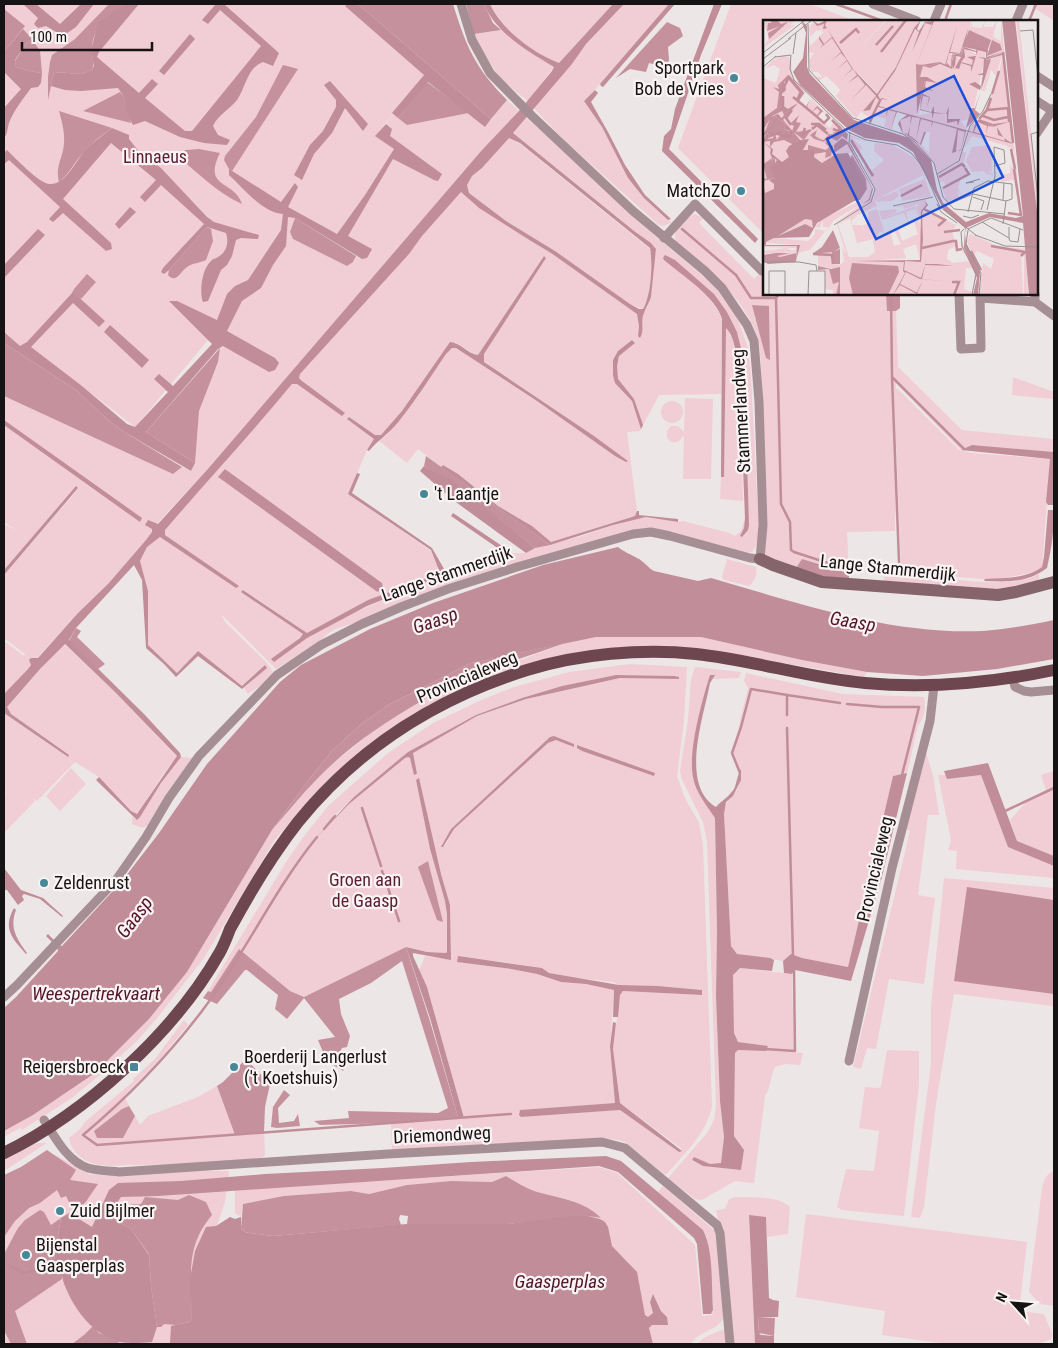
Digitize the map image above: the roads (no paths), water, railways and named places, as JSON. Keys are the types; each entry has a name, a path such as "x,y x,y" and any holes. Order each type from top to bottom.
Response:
{"main road":[{"name":"Provincialeweg","path":"4,1153 27,1141 140,1044 182,996 230,930 278,848 299,821 342,775 365,754 409,723 475,688 531,668 585,657 660,652 704,655 864,683 934,686 1013,679 1054,670"},
{"name":"Provincialeweg","path":"4,1144 46,1123"}],"street":[{"name":"Stammerlandweg","path":"461,4 472,40 480,58 490,73 532,116 633,211 705,271 722,288 742,315 754,341 759,402 763,525 760,559"},
{"path":"873,4 914,20"},
{"path":"934,20 941,4"},
{"path":"1016,20 1023,4"},
{"path":"1038,77 1054,87"},
{"path":"1038,102 1053,110 1038,132"},
{"path":"664,238 695,204 762,271"},
{"path":"959,295 961,349 982,348 981,296 1035,298 1054,316"},
{"name":"Lange Stammerdijk","path":"4,997 116,880 146,837 169,798 199,756 276,677 321,645 362,624 448,589 633,534 651,532 760,559 822,582 998,595 1054,582"},
{"path":"1013,679 1015,687 1024,691 1054,690"},
{"name":"Provincialeweg","path":"849,1061 892,868 930,721 934,686"},
{"name":"Driemondweg","path":"46,1123 65,1151 79,1163 90,1169 119,1172 602,1142 624,1148 717,1225 720,1234 730,1344"}],"water":[{"path":"23,4 36,4 60,24 81,4 94,4 76,27 63,36 46,26 38,28 34,24 38,18"},
{"path":"125,4 139,4 99,52 97,57 139,93 152,79 158,84 145,98 185,131 192,131 261,46 220,10 208,24 202,20 214,4 225,4 279,53 273,66 263,62 253,69 237,100 215,122 213,126 218,135 230,140 227,145 204,143 180,137 145,121 133,125 128,116 124,97 118,88 81,91 65,90 51,86 54,72 81,74 92,70 94,66 91,50 98,23"},
{"path":"348,4 358,4 491,119 485,127 428,82 398,118 392,113 424,75 345,6"},
{"path":"484,4 490,4 510,31 529,47 559,63 613,4 624,4 586,44 572,64 513,133 651,243 656,249 651,297 643,316 640,338 638,336 637,314 551,253 479,208 461,192 422,236 409,254 300,374 299,378 302,381 345,413 342,416 297,384 292,384 165,530 165,535 239,586 236,588 160,537 147,547 140,561 148,591 148,645 177,673 198,651 242,686 265,665 267,668 242,689 198,656 176,677 146,648 142,580 134,565 76,628 69,640 144,714 180,753 181,757 161,783 137,820 96,780 99,777 131,811 137,814 177,756 65,644 7,707 11,714 69,755 68,757 4,713 4,694 31,665 29,660 31,658 38,658 78,613 108,584 146,540 152,532 152,529 145,525 148,520 158,524 207,470 552,71 554,67 513,40 496,24","holes":["509,138 520,143 650,248 651,280 643,309 630,304 555,251 506,221 469,193 467,185 472,176 482,168"]},
{"path":"669,4 675,4 603,87 601,86 600,84"},
{"path":"714,4 722,4 701,55 669,149 758,239 755,243 662,151 664,136 671,129 675,109"},
{"path":"23,29 32,39 26,43 15,60 16,67 42,73 41,83 38,87 31,88 19,105 11,118 4,138 4,108 21,89 4,72 4,52"},
{"path":"190,34 195,39 164,75 159,71"},
{"path":"330,81 368,124 363,131 345,108 332,133 314,154 302,180 294,175 310,145 323,131 336,107 336,100 324,85"},
{"path":"595,90 598,93 591,102 625,165 645,195 671,219 668,220 644,198 628,178 602,127 584,101"},
{"path":"386,124 392,129 390,136 442,174 438,181 434,180 393,159 348,236 372,249 367,258 362,259 295,218 288,217 286,246 261,288 242,301 227,331 275,358 279,363 275,370 269,372 223,346 218,349 146,432 195,463 191,471 126,433 108,420 76,390 4,343 4,332 20,346 27,342 73,292 105,321 99,327 73,303 31,347 127,424 135,427 168,392 154,379 159,374 173,386 212,344 169,301 177,301 217,320 227,294 235,286 248,280 281,230 283,214 268,209 254,199 229,175 229,169 281,202 295,183 298,187 288,207 337,234 365,195 394,149 375,136"},
{"path":"112,128 129,135 129,139 140,153 161,168 207,217 214,222 259,235 258,239 241,238 236,240 232,256 227,265 221,270 208,301 203,302 202,297 203,275 211,261 225,250 227,243 226,233 207,227 169,270 164,274 161,272 204,224 161,185 145,202 140,197 156,180 111,143 63,199 111,243 112,249 106,251 63,213 53,222 49,219 60,207 9,160 4,164 4,153 7,150 27,170 45,183 61,181 83,152"},
{"path":"130,207 136,212 119,229 115,224"},
{"path":"38,229 45,235 4,278 4,265"},
{"path":"665,255 675,260 714,294 727,312 737,332 744,360 749,525 748,530 742,537 740,536 744,528 745,518 739,366 734,345 731,335 726,328 724,477 721,477 722,319 719,311 706,295 664,260"},
{"path":"544,256 546,258 484,354 484,362 628,461 626,462 615,456 537,401 456,348 452,348 446,354 395,425 369,451 367,450 374,439 347,419 349,417 375,435 381,435 402,411 450,342 458,344 471,353 478,355"},
{"path":"110,325 149,360 142,368 104,332"},
{"path":"632,340 635,343 619,356 617,366 618,379 634,399 643,425 641,429 632,401 615,383 613,375 613,360 618,351"},
{"path":"4,420 142,518 140,522 4,425"},
{"path":"972,445 1054,452 1053,505 1048,505 1046,502 1050,459 961,450"},
{"path":"443,465 458,474 498,506 532,526 551,542 635,516 637,511 639,511 639,515 678,519 678,522 646,517 613,525 550,545 441,467"},
{"path":"424,466 450,479 535,548 526,553 453,500 420,471"},
{"path":"225,469 382,583 383,587 378,592 376,591 218,477"},
{"path":"357,473 360,474 352,493 432,548 447,574 367,606 307,638 274,662 271,659 303,634 241,592 243,590 307,633 368,600 440,573 431,550 348,494"},
{"path":"76,486 78,488 4,575 4,570"},
{"path":"1048,510 1053,510 1053,525 1047,568 1025,579 984,581 985,579 1022,576 1042,567"},
{"path":"453,513 510,553 491,562 454,572 452,569 502,554 502,551 451,516"},
{"name":"Weespertrekvaart","path":"618,547 639,559 654,571 698,581 711,578 811,607 879,623 948,631 983,631 1019,627 1054,620 1054,659 997,669 923,676 867,672 802,660 701,637 596,637 471,663 388,705 360,725 332,751 272,830 187,972 149,1019 95,1073 33,1115 4,1131 4,1008 58,951 57,947 46,936 48,934 62,946 122,881 159,833 207,764 280,682 301,665 370,629 433,603 543,565"},
{"path":"616,675 674,676 679,677 679,679 620,678 526,699 477,716 413,753 417,774 414,775 410,758 405,758 349,804 312,842 354,797 408,752 476,715 562,686"},
{"path":"710,675 715,675 710,683 700,731 696,767 699,783 705,797 716,807 734,789 741,769 741,780 733,796 726,802 724,814 731,946 737,954 774,960 772,971 740,968 733,975 734,1033 738,1042 768,1046 766,1051 738,1050 735,1053 734,1136 744,1150 741,1170 703,1166 692,1160 694,1157 710,1164 721,1163 724,1137 720,1101 716,996 715,818 696,788 692,766 694,740"},
{"path":"554,736 574,744 574,747 556,740 548,743 454,829 443,847 441,847 451,829 550,737"},
{"path":"577,745 655,773 654,776 582,751 577,748"},
{"path":"988,763 1017,841 1054,856 1054,866 1008,847 981,775 947,779 944,771"},
{"path":"907,773 882,877 851,981 795,970 792,974 784,973 783,961 791,954 848,967 893,776"},
{"path":"419,778 450,905 451,960 413,953 413,956 427,987 464,1118 458,1117 430,1018 406,947 427,952 447,952 445,901 430,849 416,780"},
{"path":"4,868 21,890 43,898 63,916 40,899 24,894 22,896 24,900 18,905 7,890 4,890"},
{"path":"967,887 1054,900 1054,994 954,981"},
{"path":"14,908 16,910 13,922 15,933 26,954 13,938 9,928"},
{"path":"458,956 542,968 549,973 619,985 702,990 702,995 623,991 620,995 618,1017 613,1017 614,990 586,984 561,982 537,974 511,969 457,962"},
{"path":"613,1022 616,1023 613,1049 620,1103 682,1151 679,1152 620,1110 521,1117 519,1115 520,1110 615,1103 610,1046"},
{"path":"606,1156 621,1161 703,1230 707,1238 710,1258 713,1310 711,1314 703,1314 697,1244 694,1238 618,1172 599,1166 121,1197 115,1208 115,1220 131,1229 149,1255 157,1327 152,1342 120,1342 96,1330 83,1318 73,1303 64,1284 62,1273 52,1270 49,1265 54,1259 61,1218 69,1213 92,1227 109,1190 118,1183"},
{"path":"749,1215 766,1217 769,1298 779,1301 778,1317 758,1317 759,1333 761,1335 774,1336 774,1344 755,1344"},
{"name":"Gaasperplas","path":"570,1216 588,1216 605,1222 612,1246 637,1272 645,1315 648,1317 653,1313 650,1302 653,1294 661,1311 667,1317 668,1325 652,1325 649,1328 653,1344 170,1343 171,1326 190,1322 192,1318 190,1279 195,1251 206,1227 216,1226 230,1217 235,1219 241,1217 241,1228 245,1232 273,1236 407,1224 508,1224"}],"waterway":[{"path":"836,4 880,20"},
{"path":"946,18 951,4"},
{"path":"1029,20 1036,4"},
{"path":"682,229 736,275 751,298 776,298"},
{"path":"778,295 776,298 781,504 790,522 791,550 831,564 840,565"},
{"path":"891,295 899,562"},
{"path":"893,378 964,449"},
{"path":"740,773 732,753 751,689 787,695 787,715"},
{"path":"787,695 840,703"},
{"path":"847,704 882,707 919,707 902,775"},
{"path":"787,728 793,955"},
{"path":"1003,812 1054,788"},
{"path":"362,808 381,866"},
{"path":"324,829 335,816"},
{"path":"317,837 286,879 232,968 189,1028 146,1076 83,1135 97,1145 511,1114"},
{"path":"382,871 385,879"},
{"path":"387,885 399,921"},
{"path":"765,1049 795,1051 794,970"},
{"path":"8,1265 24,1273 50,1267"}],"place":[{"name":"Sportpark Bob de Vries","path":"734,78"},
{"name":"MatchZO","path":"741,191"},
{"name":"'t Laantje","path":"424,494"},
{"name":"Zeldenrust","path":"44,883"},
{"name":"Reigersbroeck","path":"134,1067"},
{"name":"Boerderij Langerlust ('t Koetshuis)","path":"234,1067"},
{"name":"Zuid Bijlmer","path":"60,1211"},
{"name":"Bijenstal Gaasperplas","path":"26,1255"}],"park label":[{"name":"Linnaeus","path":"155,157"},
{"name":"Groen aan de Gaasp","path":"365,890"}],"water label":[{"name":"Gaasp","path":"435,620"},
{"name":"Gaasp","path":"853,621"},
{"name":"Gaasp","path":"134,917"}]}
